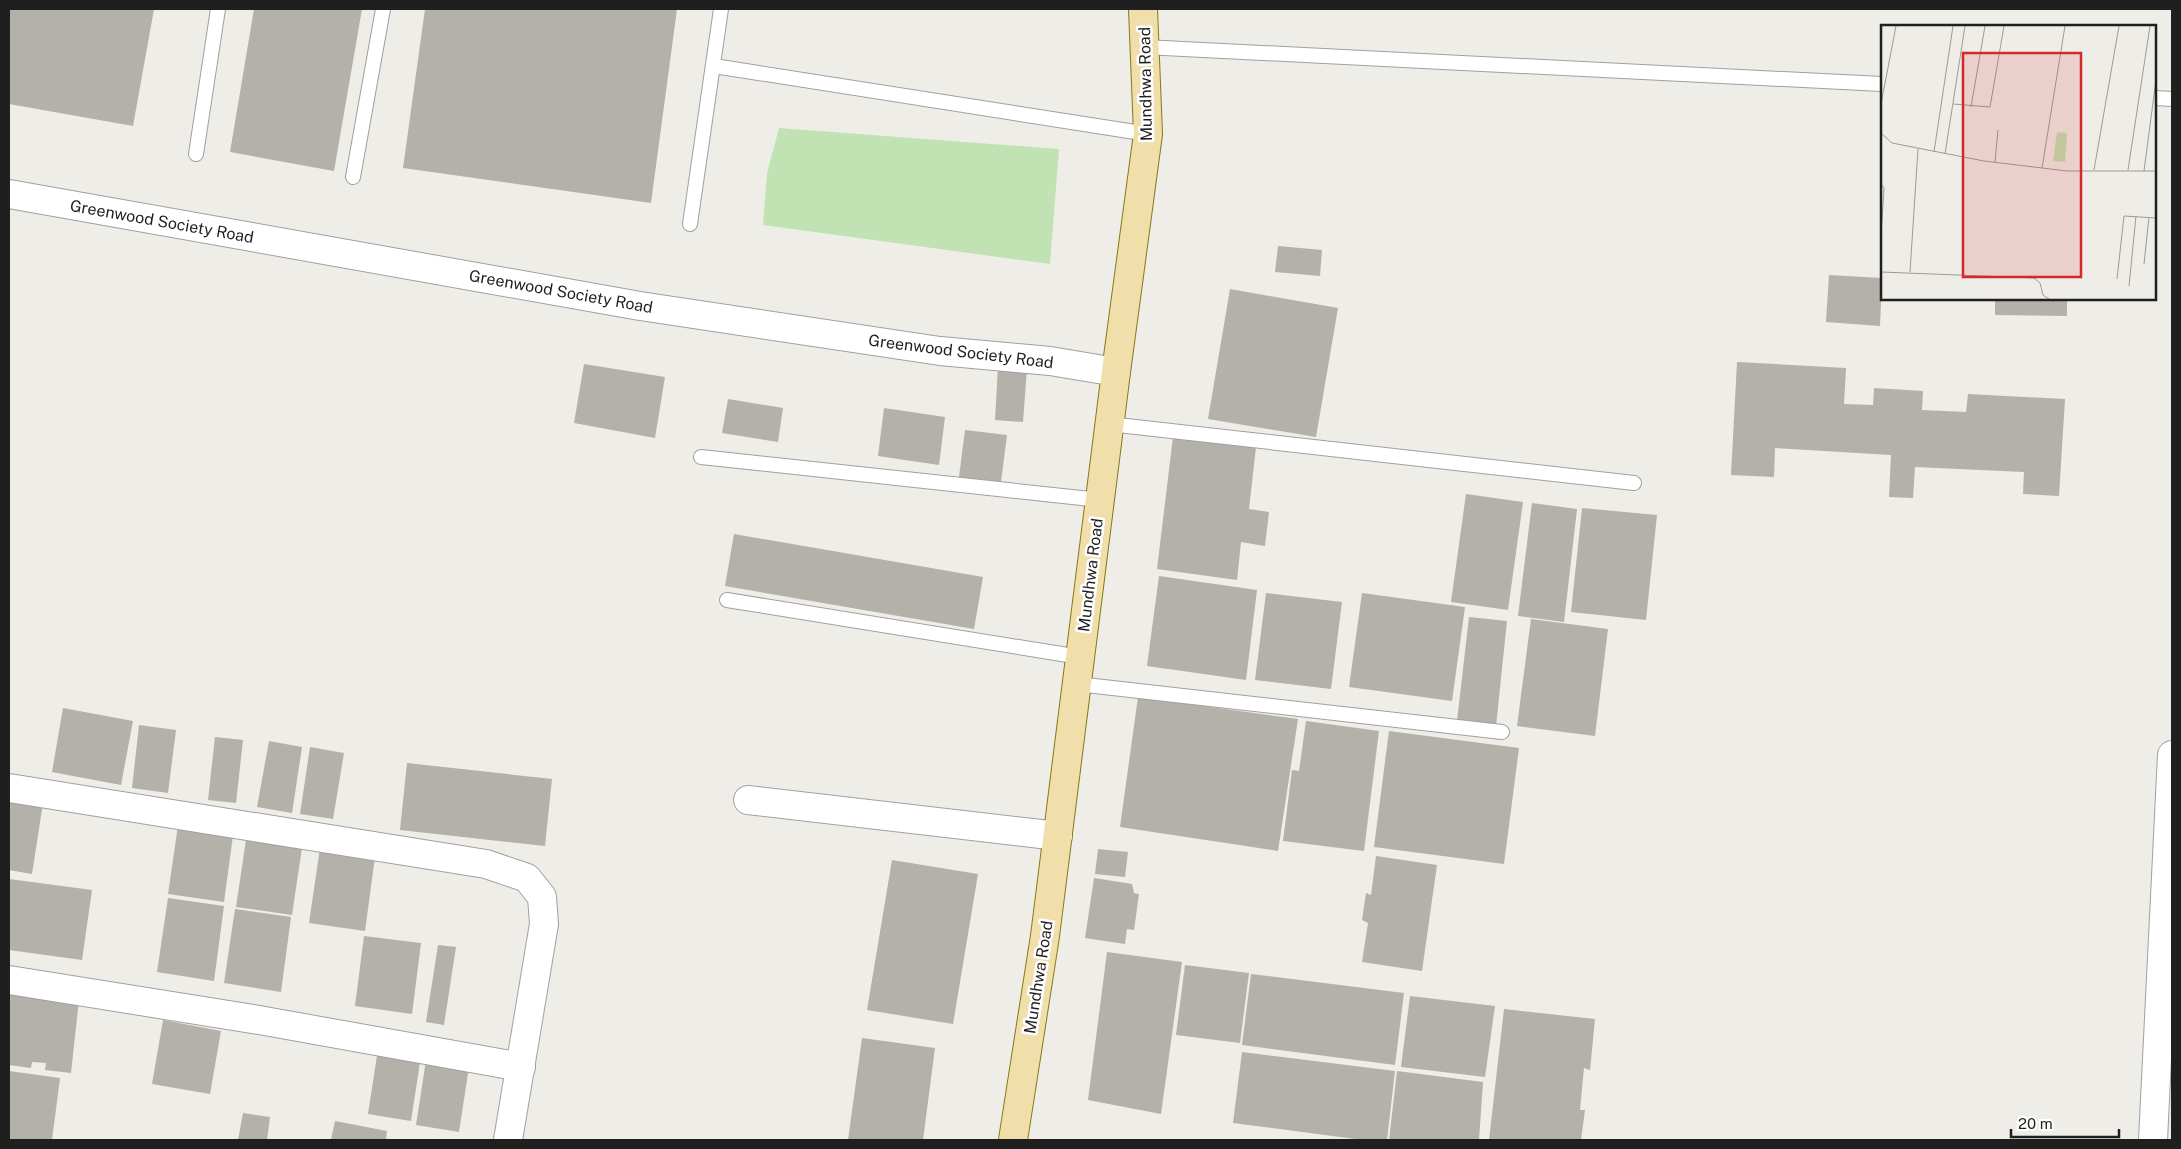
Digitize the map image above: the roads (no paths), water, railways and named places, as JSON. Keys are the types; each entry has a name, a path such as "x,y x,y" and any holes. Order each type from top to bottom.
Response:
{"main road":[{"name":"Mundhwa Road","path":"1013,1140 1058,836 1109,424 1148,134 1143,9"}],"street":[{"name":"Greenwood Society Road","path":"9,194 640,306 940,351 1050,361 1116,372"},
{"path":"2152,1140 2172,756"},
{"path":"9,788 486,864 527,878 542,897 544,924 508,1140"},
{"path":"748,800 1058,836"},
{"path":"9,980 259,1020 521,1067"}],"lane":[{"path":"196,154 218,9"},
{"path":"353,177 383,9"},
{"path":"690,224 721,9"},
{"path":"1144,47 1881,84"},
{"path":"714,66 1148,134"},
{"path":"2156,98 2172,99"},
{"path":"1109,424 1634,484"},
{"path":"701,458 1100,500"},
{"path":"727,600 1080,657"},
{"path":"1077,684 1502,732"}]}
